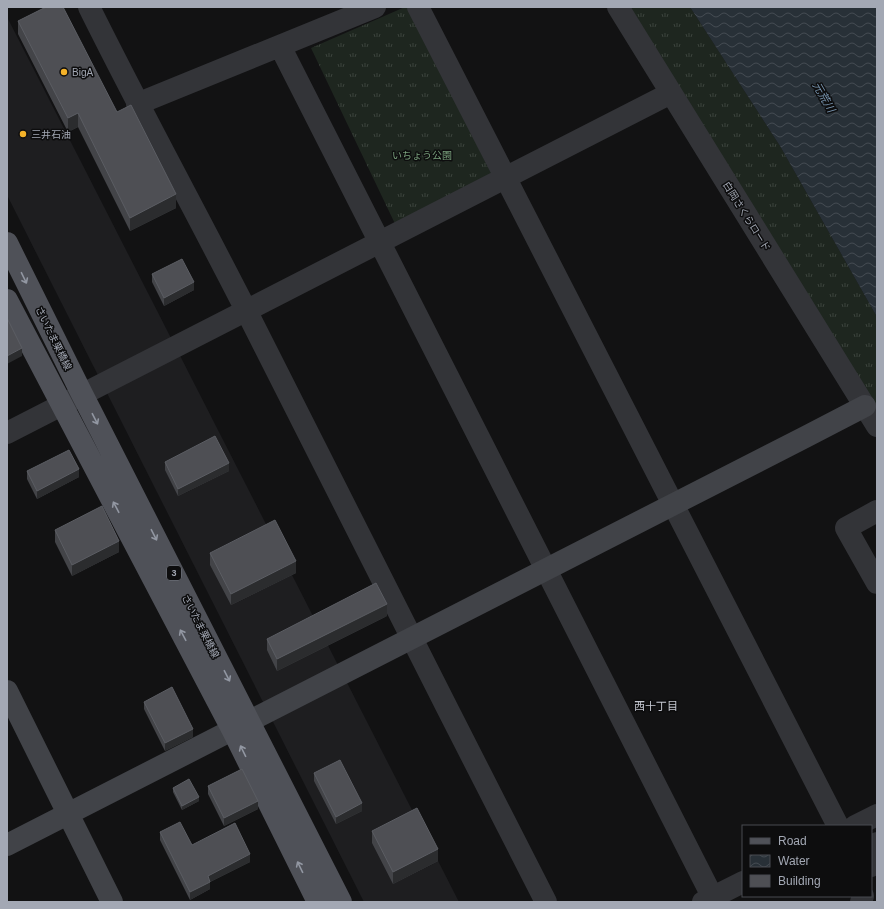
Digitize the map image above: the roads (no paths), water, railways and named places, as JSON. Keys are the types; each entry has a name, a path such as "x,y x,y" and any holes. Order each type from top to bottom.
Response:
{"main road":[{"name":"さいたま栗橋線","path":"7,243 82,394 242,727 318,902"},
{"name":"さいたま栗橋線","path":"7,300 63,405 242,727 342,902"}],"street":[{"path":"89,7 137,104 246,310 546,902"},
{"path":"137,104 375,7"},
{"path":"418,7 837,825"},
{"name":"白岡さくらロード","path":"618,7 877,426"},
{"path":"280,46 546,570 710,900 742,883"},
{"path":"7,433 671,93"},
{"path":"7,845 242,727 411,638 674,505 865,406"},
{"path":"877,511 846,528 877,583"},
{"path":"7,692 112,902"},
{"path":"857,825 877,815"},
{"path":"872,862 877,843"}],"water":[{"name":"元荒川","path":"690,7 877,7 877,317 780,146"}],"place":[{"name":"BigA","path":"64,72"},
{"name":"三井石油","path":"23,134"}],"district":[{"name":"西十丁目","path":"656,706"}],"park label":[{"name":"いちょう公園","path":"422,155"}]}
